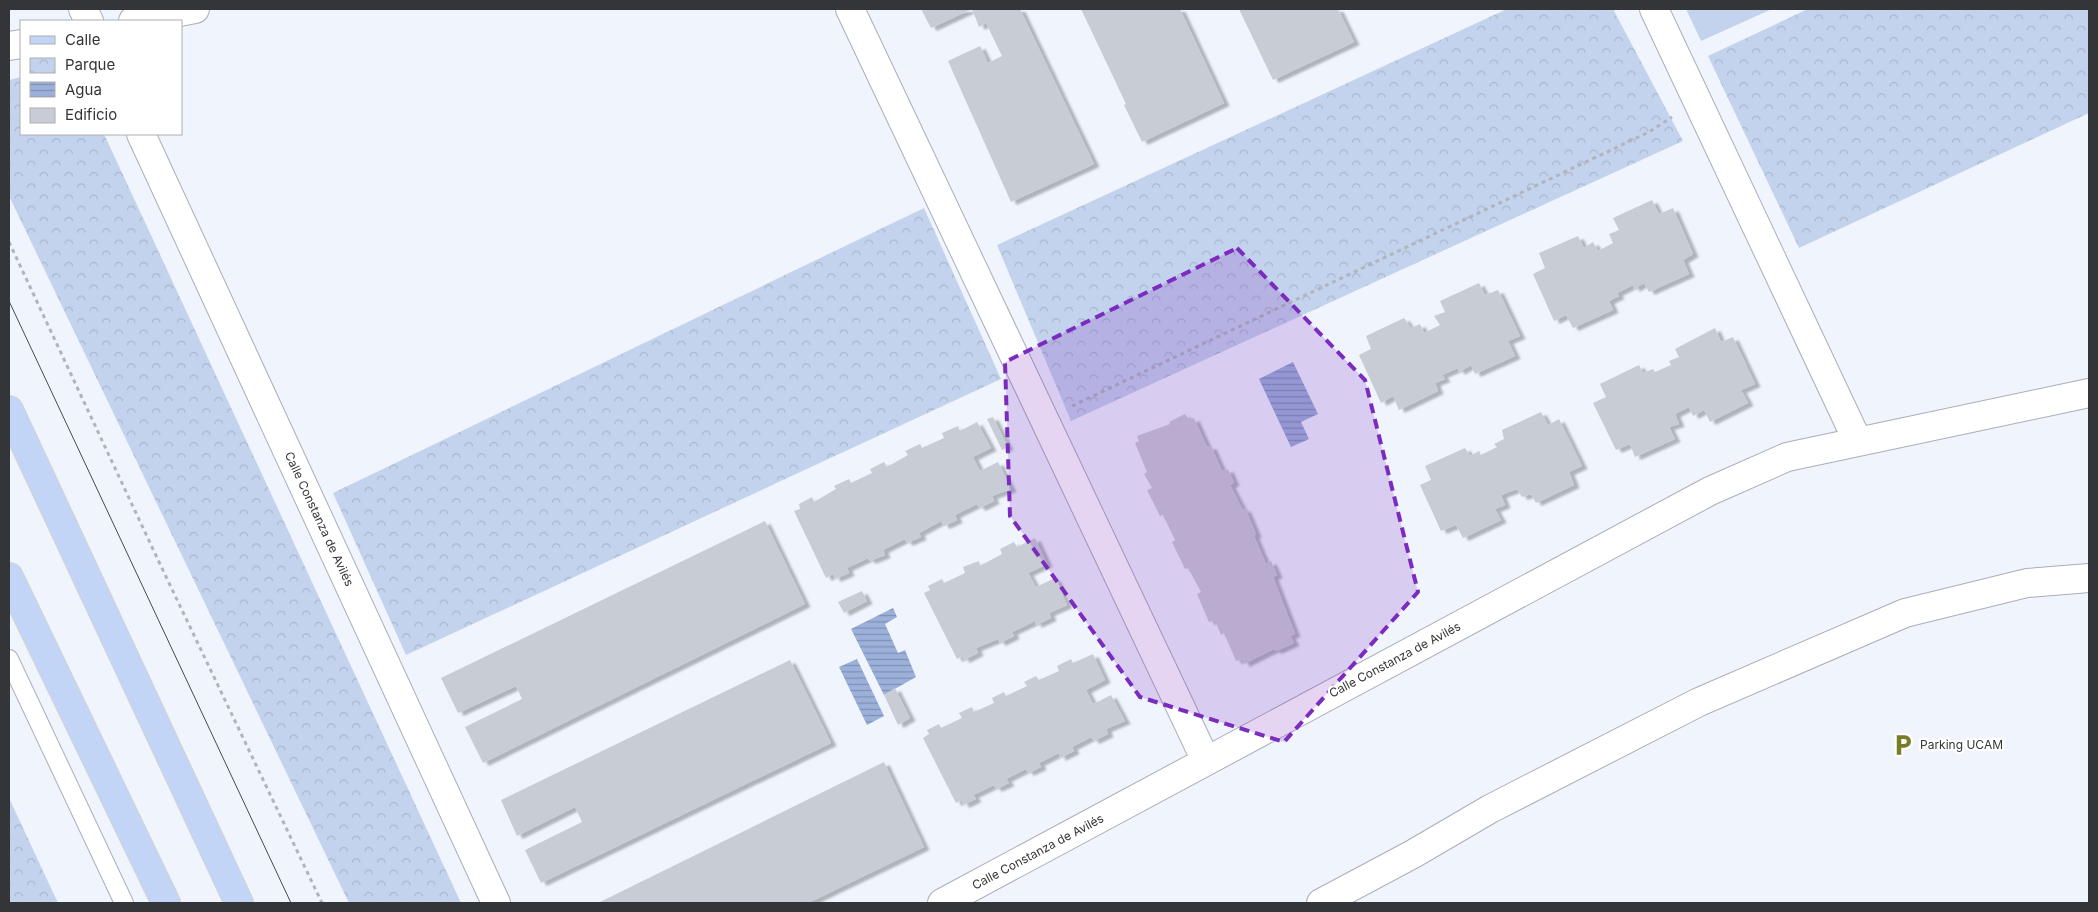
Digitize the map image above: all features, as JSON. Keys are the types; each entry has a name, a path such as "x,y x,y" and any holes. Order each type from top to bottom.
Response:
{"main road":[{"path":"9,410 239,903"},
{"path":"9,577 166,903"}],"street":[{"path":"138,20 195,9"},
{"path":"850,9 1206,761"},
{"path":"1654,9 1858,442"},
{"name":"Calle Constanza de Avilés","path":"141,135 496,903"},
{"name":"Calle Constanza de Avilés","path":"942,903 1710,491 1787,457 2089,394"},
{"path":"1321,903 1413,854 1490,809 1699,702 1904,613 2027,583 2089,578"}],"lane":[{"path":"9,659 124,903"}],"path":[{"path":"1044,419 1649,132 1677,113 1698,102"},
{"path":"9,242 322,903"}],"highlighted area":[{"path":"1237,248 1365,380 1418,592 1284,742 1140,697 1010,516 1005,362"}],"green space":[{"path":"1507,9 1613,9 1683,141 1071,421 997,245"},
{"path":"1686,9 1772,9 1701,41"},
{"path":"1808,9 2089,9 2089,113 1799,248 1708,56"},
{"path":"20,77 20,135 104,135 461,903 349,903 9,196 9,80"},
{"path":"924,208 1001,379 406,655 333,493"},
{"path":"9,798 58,903 9,903"}],"water":[{"path":"1293,362 1318,414 1301,422 1309,439 1291,447 1259,379"},
{"path":"893,608 897,617 885,624 898,653 905,650 916,677 884,695 851,629"},
{"path":"857,659 884,716 867,725 839,667"}],"building":[{"path":"921,9 972,9 931,28"},
{"path":"972,9 1020,9 1094,164 1011,202 948,61 980,46 988,63 1002,56 986,23 979,27"},
{"path":"1081,9 1180,9 1224,103 1142,142"},
{"path":"1239,9 1338,9 1354,42 1273,80"},
{"path":"1652,200 1659,214 1673,208 1693,254 1683,260 1689,274 1649,292 1644,283 1634,289 1633,285 1617,293 1619,296 1609,301 1613,310 1573,328 1566,315 1554,321 1533,274 1545,268 1539,253 1578,236 1584,248 1593,242 1598,251 1613,243 1609,234 1619,230 1613,218"},
{"path":"1479,283 1485,295 1498,290 1520,336 1508,341 1515,356 1475,374 1471,365 1459,372 1458,368 1442,375 1445,379 1435,383 1438,391 1399,410 1393,396 1381,403 1359,355 1371,349 1366,336 1404,318 1411,328 1420,324 1424,333 1440,325 1434,316 1445,312 1440,301"},
{"path":"1715,328 1721,342 1733,337 1755,384 1741,390 1748,403 1710,422 1704,410 1693,416 1689,407 1675,414 1679,424 1669,427 1675,439 1635,457 1630,444 1616,450 1593,403 1606,397 1600,384 1639,365 1643,373 1653,369 1655,372 1671,365 1669,361 1679,357 1675,349"},
{"path":"1541,412 1548,425 1559,419 1582,466 1569,472 1574,485 1536,503 1531,494 1522,497 1517,489 1501,495 1505,505 1495,509 1501,520 1463,538 1456,525 1441,531 1420,485 1431,480 1425,466 1465,448 1470,456 1479,451 1481,455 1497,447 1494,444 1504,439 1502,430"},
{"path":"1185,414 1189,420 1194,418 1207,447 1211,446 1222,471 1228,469 1234,483 1230,485 1243,510 1245,508 1266,564 1271,561 1277,575 1273,577 1295,634 1290,636 1294,643 1276,651 1274,649 1244,664 1242,659 1236,661 1224,633 1221,635 1215,620 1209,622 1197,594 1201,592 1188,568 1185,569 1172,542 1175,540 1163,515 1160,516 1147,490 1152,488 1144,474 1147,472 1135,443 1139,441 1137,436 1170,424 1169,422"},
{"path":"993,417 1008,447 1002,450 987,419"},
{"path":"977,422 991,448 973,457 980,471 998,462 1011,489 992,496 994,501 980,508 977,504 955,515 957,520 944,526 941,521 919,533 921,537 907,543 905,539 883,550 885,555 870,561 868,558 847,568 849,573 835,579 833,574 826,578 794,511 800,509 799,504 812,497 814,502 836,489 834,486 849,479 851,483 872,473 870,469 884,462 887,467 908,455 905,451 920,444 922,448 944,438 942,433 958,426 960,431"},
{"path":"765,521 805,604 483,763 465,727 522,699 516,686 458,713 441,678"},
{"path":"1035,538 1047,564 1028,573 1036,587 1055,578 1067,605 1049,613 1051,618 1036,625 1035,621 1012,632 1014,636 1000,643 998,639 976,648 978,653 964,660 962,656 957,659 924,593 930,590 928,586 942,579 944,583 965,573 963,567 979,561 980,566 1002,554 1000,549 1014,542 1017,547"},
{"path":"862,591 867,601 844,613 838,602"},
{"path":"1093,654 1105,680 1086,690 1093,704 1111,695 1125,721 1106,729 1108,734 1094,741 1091,737 1072,747 1074,751 1060,758 1059,753 1039,763 1041,767 1028,773 1026,769 1006,779 1009,783 996,789 994,785 973,795 976,799 964,805 961,800 956,803 923,738 929,734 927,730 939,724 941,728 962,718 959,713 972,707 974,712 994,703 992,698 1004,692 1006,696 1027,686 1024,682 1036,676 1039,680 1059,671 1057,666 1071,659 1073,663"},
{"path":"790,660 831,743 541,883 525,850 582,822 575,807 517,836 501,800"},
{"path":"895,688 910,718 898,725 884,695"},
{"path":"884,762 924,847 808,903 598,903"}],"tram line":[{"path":"9,301 291,903"}],"place":[{"name":"Parking UCAM","path":"1903,745"}]}
